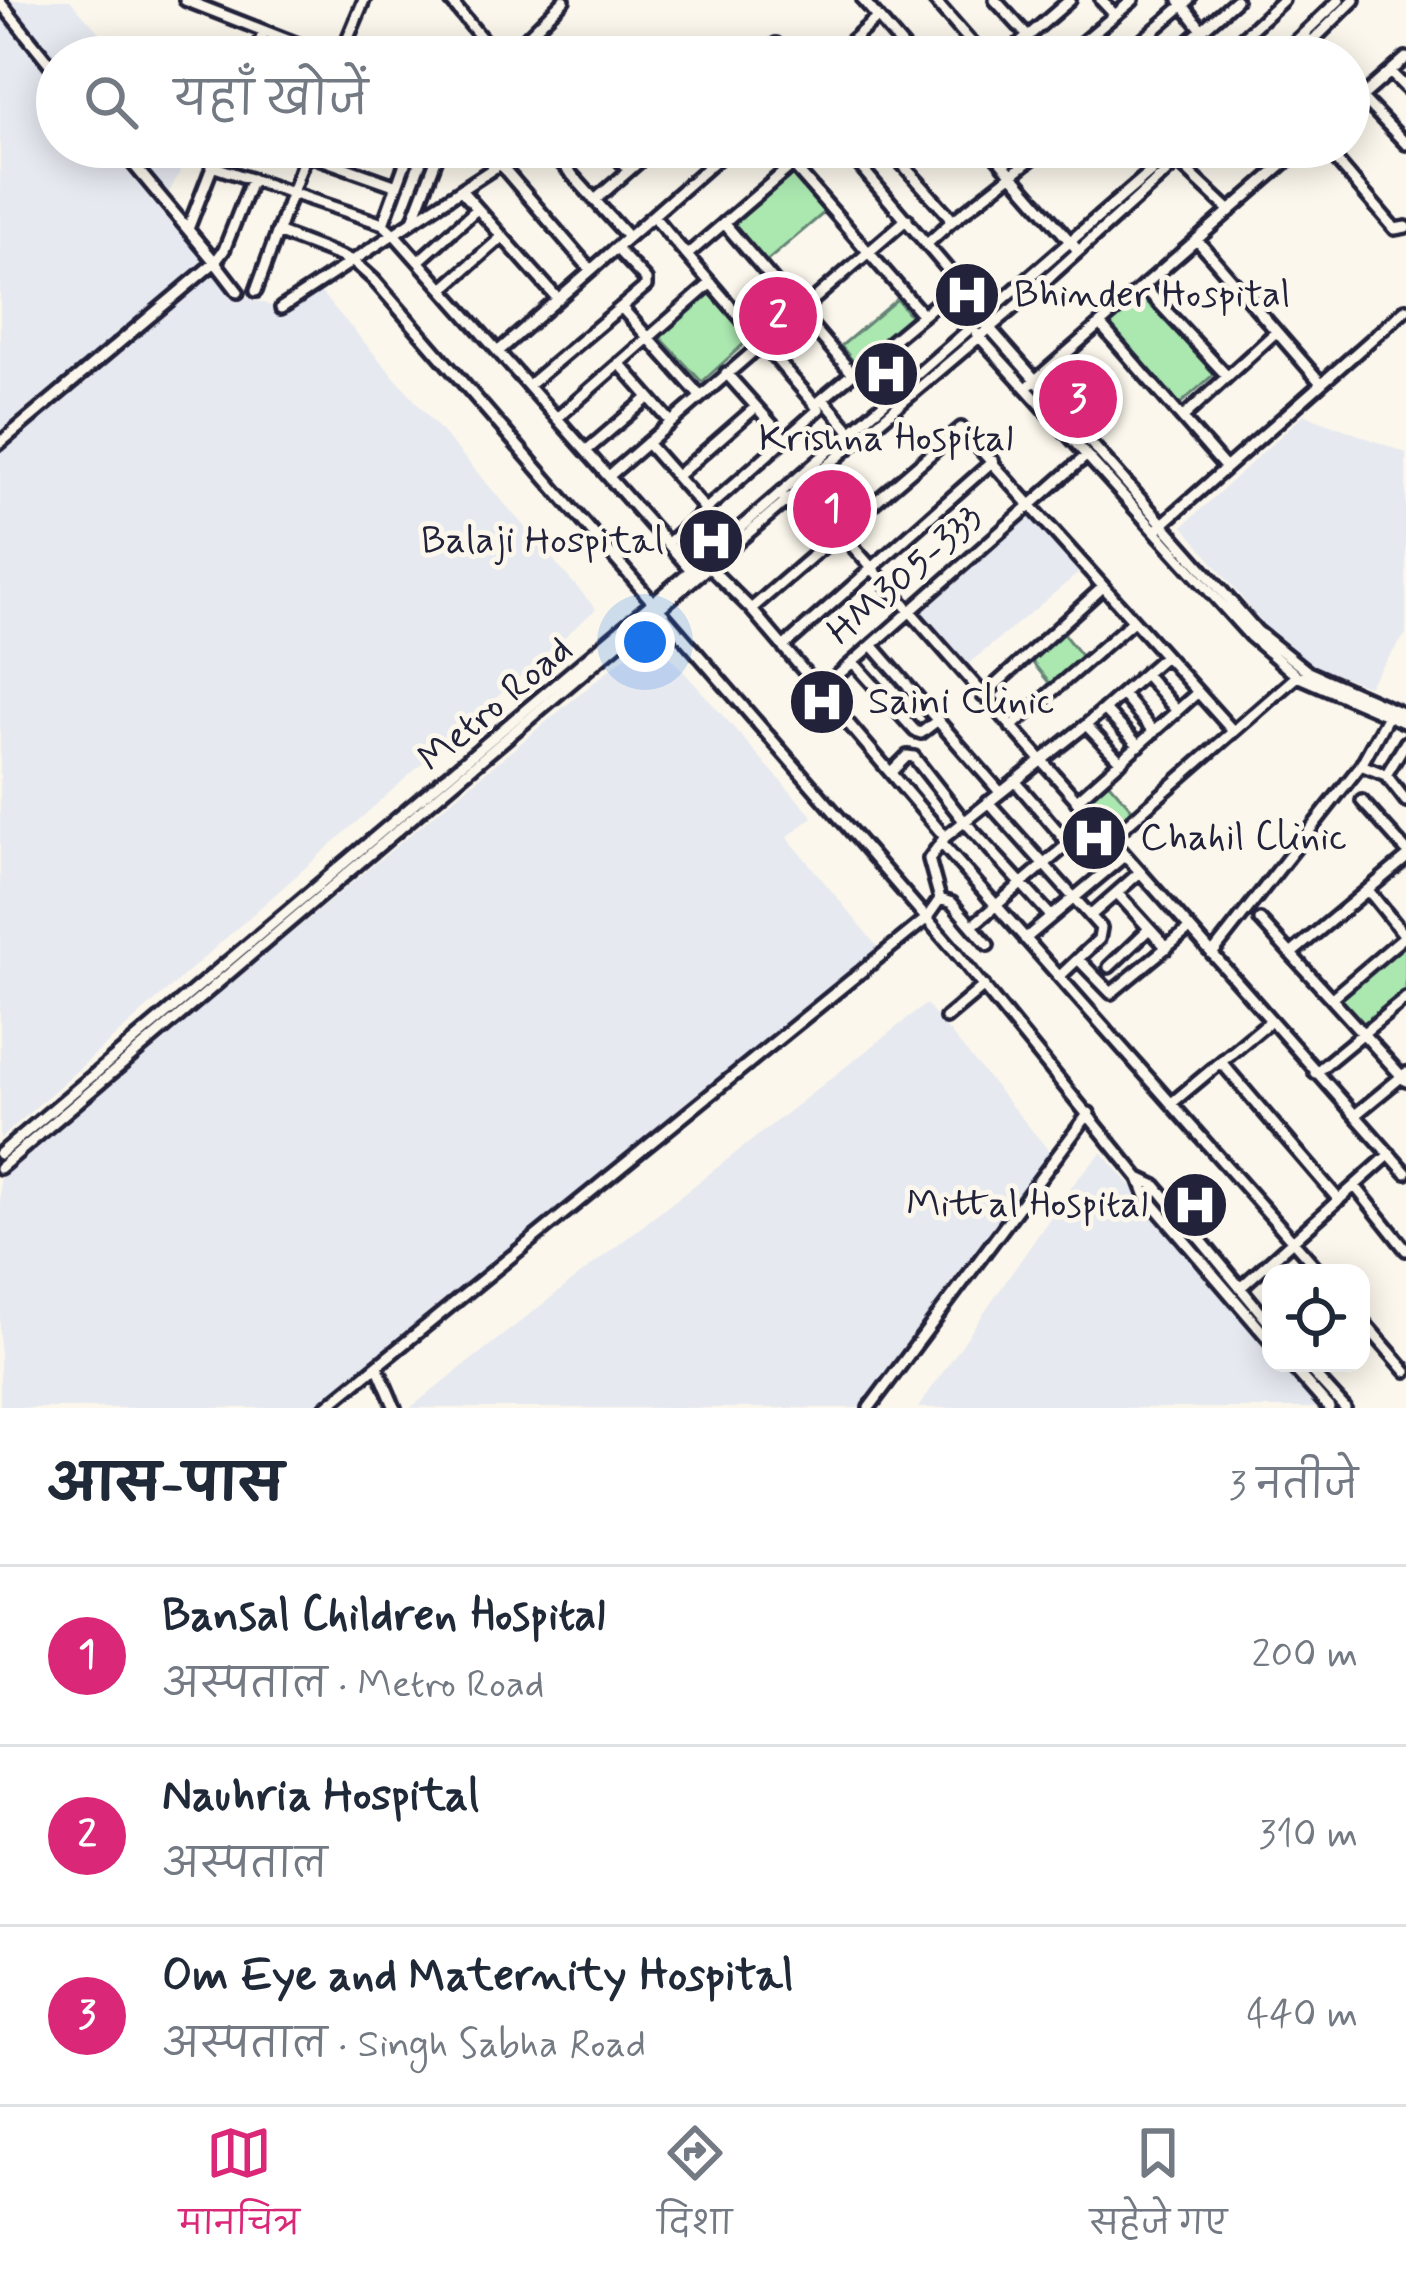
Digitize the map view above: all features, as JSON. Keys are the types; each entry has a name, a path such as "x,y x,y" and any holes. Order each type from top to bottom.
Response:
{"street":[{"path":"188,0 278,36"},
{"path":"228,17 234,0"},
{"path":"346,36 364,0"},
{"path":"449,0 479,36"},
{"path":"529,36 564,0"},
{"path":"863,0 894,36"},
{"path":"854,36 887,0"},
{"path":"995,0 1027,36"},
{"path":"1029,36 1056,4 1070,0"},
{"path":"1101,0 1115,15"},
{"path":"1092,36 1133,0"},
{"path":"1195,36 1236,0"},
{"path":"1244,36 1283,0"},
{"path":"1310,36 1340,0"},
{"path":"1312,36 1354,0"},
{"path":"937,1 966,36"},
{"path":"0,2 36,47"},
{"path":"1146,36 1183,2 1202,30"},
{"path":"262,36 264,31"},
{"path":"1370,90 1406,58"},
{"path":"1390,72 1406,88"},
{"path":"1370,107 1405,141"},
{"path":"137,168 238,292"},
{"path":"188,229 211,168"},
{"path":"218,168 382,224 394,234 446,287 691,570"},
{"path":"256,291 301,168"},
{"path":"356,168 397,186"},
{"path":"382,224 403,168"},
{"path":"412,222 433,168"},
{"path":"280,308 494,168"},
{"path":"503,168 591,270"},
{"path":"566,168 628,237"},
{"path":"595,200 631,168"},
{"path":"500,350 707,168"},
{"path":"687,255 787,168"},
{"path":"795,168 923,315"},
{"path":"863,168 960,284"},
{"path":"906,168 949,216 950,223"},
{"path":"1005,168 1076,248"},
{"path":"928,243 1022,168"},
{"name":"Metro Road","path":"0,1154 706,564 852,433 1076,248 1161,168"},
{"path":"1189,168 1230,211"},
{"path":"1030,385 1279,168"},
{"path":"1343,168 1395,229 1406,227"},
{"path":"0,443 214,262 224,250 252,179"},
{"path":"461,190 558,299"},
{"path":"421,260 478,209"},
{"path":"653,216 761,342 852,433"},
{"path":"609,476 907,218"},
{"path":"724,223 853,374"},
{"path":"277,232 353,261 657,604 984,986 1089,1113 1139,1178 1146,1196 1262,1331"},
{"path":"446,287 502,237"},
{"path":"1197,240 1321,383"},
{"path":"530,385 647,283 616,248"},
{"name":"Metro Road","path":"986,324 997,308 1076,248"},
{"path":"819,402 960,284 970,280 997,308"},
{"path":"558,416 711,283"},
{"path":"1143,286 1226,375"},
{"path":"621,307 700,396"},
{"path":"1158,528 1406,309"},
{"path":"986,324 1030,385"},
{"path":"1100,324 1225,467"},
{"path":"975,332 1030,385 1256,631 1292,662 1406,719"},
{"name":"Metro Road","path":"782,496 975,332"},
{"path":"1182,418 1276,332"},
{"path":"619,363 671,422"},
{"path":"726,373 785,439"},
{"path":"587,450 649,397"},
{"path":"668,543 819,410 819,402"},
{"path":"677,476 756,407"},
{"path":"751,609 958,428 967,432 1232,730"},
{"path":"647,442 706,509"},
{"name":"HM305-333","path":"820,691 1090,453"},
{"path":"783,647 993,461"},
{"path":"782,496 824,545"},
{"path":"1158,528 1250,636 1298,676 1406,719"},
{"path":"840,532 1406,1173"},
{"path":"706,564 892,771 1025,939 1313,1264"},
{"name":"Metro Road","path":"0,1168 691,570 706,564"},
{"path":"982,696 1103,587"},
{"path":"1011,727 1133,621"},
{"path":"872,645 1000,792"},
{"path":"940,899 929,859 943,840 1165,656"},
{"path":"853,662 915,731 921,734 938,720"},
{"path":"1145,674 1177,711"},
{"path":"1109,839 1298,676"},
{"path":"1076,801 1197,693"},
{"path":"1122,694 1154,732"},
{"path":"1104,710 1138,746"},
{"path":"1212,954 1361,765 1388,714"},
{"path":"1086,724 1120,762"},
{"path":"1386,775 1406,742"},
{"path":"892,771 912,755 964,821 1051,916"},
{"path":"1361,765 1386,775 1406,801"},
{"path":"1015,781 1069,844"},
{"path":"1292,953 1406,854 1362,801"},
{"path":"988,802 1075,898 1101,935 1060,976"},
{"path":"974,925 1094,822"},
{"path":"1025,939 1124,856"},
{"path":"1090,916 1139,873"},
{"path":"1332,998 1406,937 1368,890"},
{"path":"1117,892 1167,948"},
{"path":"325,1408 926,919 940,899"},
{"path":"940,899 952,903 988,945"},
{"path":"1260,920 1405,1077 1355,1115"},
{"path":"1109,967 1149,928"},
{"path":"1078,959 1111,992 1189,929"},
{"path":"946,1018 984,986"},
{"path":"1315,1073 1406,998"},
{"path":"1173,1102 1269,1022"},
{"path":"1221,1062 1339,1200"},
{"path":"869,1408 1089,1113"},
{"path":"1240,1288 1390,1154"},
{"path":"1139,1178 1156,1186 1262,1314"},
{"path":"1355,1186 1406,1250"},
{"path":"1370,1330 1406,1372"},
{"path":"377,1366 395,1408"},
{"path":"1297,1372 1329,1408"},
{"path":"1312,1372 1345,1408"}],"shaded area":[{"path":"0,0 70,0 102,36 36,36 36,168 182,168 163,204 242,295 277,308 310,280 596,609 0,1139"},
{"path":"1304,414 1406,453 1406,634 1368,686 1319,668 1277,641 1183,526"},
{"path":"1030,513 1081,571 966,666 919,608"},
{"path":"651,635 813,817 787,837 881,951 311,1408 0,1408 0,1174"},
{"path":"926,1004 1051,1153 859,1408 410,1408"},
{"path":"1102,1152 1262,1337 1262,1372 1293,1372 1324,1408 918,1408 1075,1182"}],"green space":[{"path":"791,173 825,212 766,262 732,223"},
{"path":"709,292 749,339 702,382 659,336"},
{"path":"1142,295 1214,374 1180,404 1109,325"},
{"path":"897,299 912,318 856,365 841,346"},
{"path":"1060,630 1083,658 1051,685 1028,657"},
{"path":"1103,776 1132,809 1110,829 1080,797"},
{"path":"1406,941 1406,995 1363,1030 1335,998"}],"place":[{"name":"Bhinder Hospital","path":"967,295"},
{"name":"Nauhria Hospital","path":"778,316"},
{"name":"Krishna Hospital","path":"886,374"},
{"name":"Om Eye and Maternity Hospital","path":"1078,399"},
{"name":"Bansal Children Hospital","path":"832,509"},
{"name":"Balaji Hospital","path":"711,541"},
{"name":"Saini Clinic","path":"822,702"},
{"name":"Chahil Clinic","path":"1094,838"},
{"name":"Mittal Hospital","path":"1195,1205"}]}
